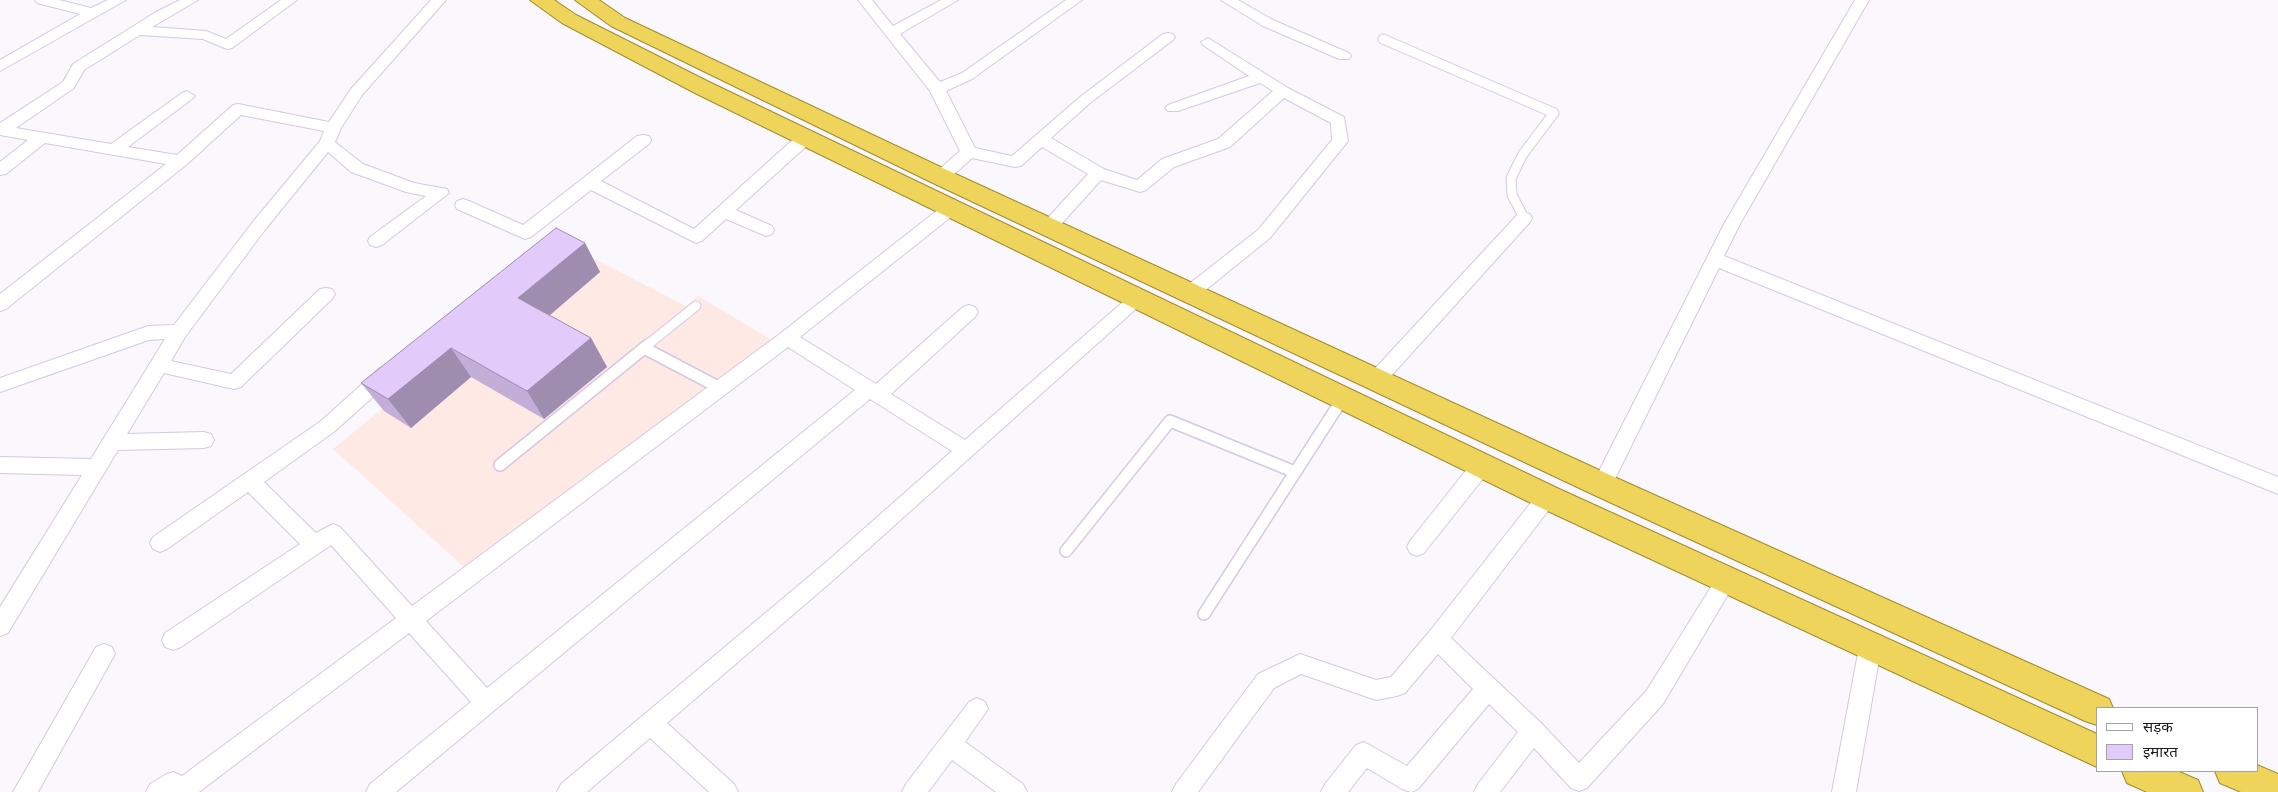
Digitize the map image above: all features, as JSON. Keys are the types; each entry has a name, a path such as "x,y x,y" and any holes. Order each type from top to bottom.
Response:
{"highway":[{"path":"540,0 602,36 805,138 1547,497 1870,648 2096,751"},
{"path":"585,0 618,22 941,177 1602,485 2096,710"},
{"path":"2142,772 2186,792"},
{"path":"2234,772 2278,791"}],"street":[{"path":"42,0 93,13"},
{"path":"0,66 119,0"},
{"path":"1,130 68,84 78,67 137,30 191,0"},
{"path":"137,30 206,35 227,45 290,0"},
{"path":"0,626 179,332 330,135 356,92 440,0"},
{"path":"891,33 952,0"},
{"path":"937,89 968,76 1075,0"},
{"path":"1228,0 1268,23 1344,56"},
{"path":"1602,485 1736,215 1862,0"},
{"path":"871,2 891,33 937,89 969,152"},
{"path":"969,152 1015,162 1085,100 1168,37"},
{"path":"1191,292 1264,234 1340,141 1339,120 1283,91 1208,42"},
{"path":"1173,108 1261,77"},
{"path":"1041,139 1098,173 1140,186 1168,163 1224,144 1283,91"},
{"path":"113,150 187,96"},
{"path":"0,304 180,161 238,109 330,135 357,168 412,188 441,193 376,241"},
{"path":"1,130 180,161"},
{"path":"0,170 42,137"},
{"path":"589,182 696,237 805,138"},
{"path":"463,205 525,233 643,140"},
{"path":"941,177 969,152"},
{"path":"1049,226 1098,173"},
{"path":"180,792 787,338 950,209"},
{"path":"724,211 766,230"},
{"path":"1376,380 1524,218"},
{"path":"1714,259 2278,486"},
{"path":"159,365 234,382 326,294"},
{"path":"569,792 823,576 1138,299"},
{"path":"378,792 873,392 968,312"},
{"path":"0,386 148,333 179,332"},
{"path":"787,338 966,450"},
{"path":"160,543 328,426 400,362"},
{"path":"112,442 204,440"},
{"path":"0,465 97,467"},
{"path":"1417,547 1482,465"},
{"path":"249,480 315,545"},
{"path":"1184,792 1266,681 1300,664 1376,690 1397,686 1437,639 1547,497"},
{"path":"173,640 333,533 487,704"},
{"path":"1437,639 1533,731 1579,780 1655,697 1726,581"},
{"path":"1844,792 1870,648"},
{"path":"25,792 104,654"},
{"path":"1333,792 1364,753 1410,781 1488,688"},
{"path":"914,792 977,709"},
{"path":"650,723 726,792"},
{"path":"1486,792 1533,731"},
{"path":"950,745 1015,792"},
{"path":"158,792 173,783 176,792"}],"lane":[{"path":"1383,38 1554,113 1523,154 1512,178 1512,196 1524,218"},
{"path":"500,464 696,306"},
{"path":"644,348 720,388"},
{"path":"1204,614 1343,398"},
{"path":"1066,551 1170,421 1295,472"}],"shaded area":[{"path":"577,250 686,306 698,296 772,340 464,567 333,449"}],"building":[{"path":"556,228 585,243 518,298 591,338 527,391 451,348 388,399 361,383"}]}
